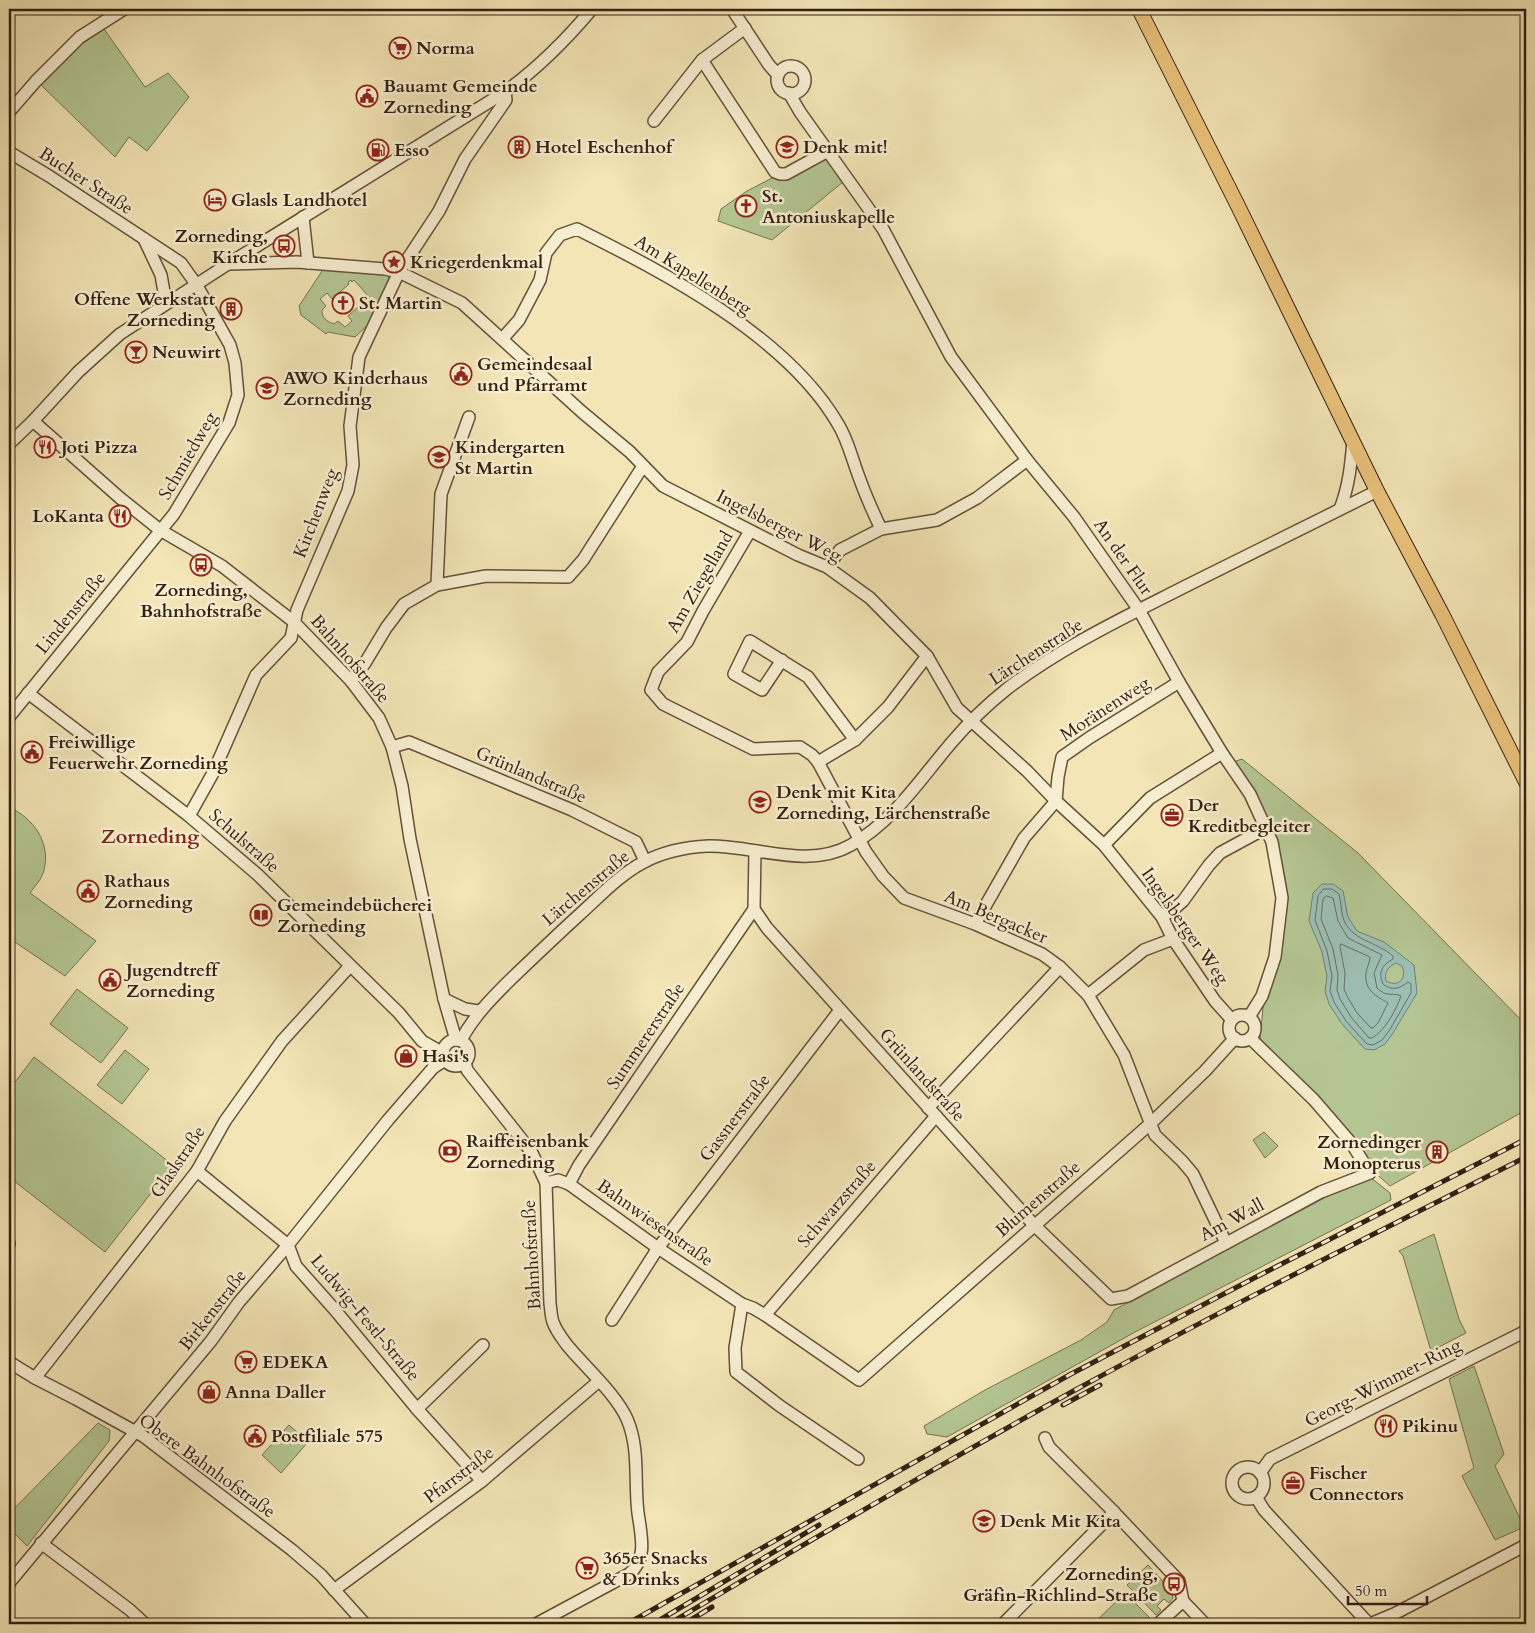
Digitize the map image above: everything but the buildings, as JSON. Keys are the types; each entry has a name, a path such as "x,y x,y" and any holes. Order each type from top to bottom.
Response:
{"main road":[{"path":"1138,9 1377,490 1442,614 1526,782"}],"street":[{"path":"9,112 36,81 80,38 124,9"},
{"path":"9,444 78,372 120,334 302,217 505,92 546,58 592,9"},
{"name":"An der Flur","path":"732,9 778,75 779,87 789,93 800,112 883,229 951,357 1027,460 1074,517 1139,610 1179,682 1222,753 1250,794 1272,842 1282,898 1275,957 1262,996 1249,1017"},
{"path":"654,121 702,60 745,28"},
{"path":"702,60 775,172 786,174 828,151"},
{"path":"778,75 780,71 788,66 796,67 802,73 804,77 802,87 799,91 789,93"},
{"name":"Kirchenweg","path":"188,816 213,773 256,675 291,638 296,610 348,491 353,466 350,426 359,357 399,272 439,211 465,159 506,100 505,92"},
{"name":"Bucher Straße","path":"9,152 49,176 181,263 196,284"},
{"path":"302,217 308,263"},
{"name":"Am Kapellenberg","path":"503,338 519,320 540,280 546,253 560,235 576,229 625,253 708,301 741,324 778,354 803,378 830,410 840,426 881,529"},
{"path":"144,239 161,274 166,303"},
{"name":"Ingelsberger Weg","path":"228,264 308,263 369,267 399,272 462,303 503,338 582,412 630,452 664,486 827,567 870,598 927,656 957,708 1027,771 1056,801 1104,845 1162,916 1173,939 1215,1001 1232,1020"},
{"name":"Schmiedweg","path":"160,530 174,514 229,423 238,395 235,363 230,346 196,284"},
{"path":"437,585 441,494 469,417"},
{"name":"Bahnhofstraße","path":"33,421 120,498 160,530 222,566 294,622 351,681 378,718 392,747 402,786 410,839 444,999 459,1040"},
{"path":"1340,509 1347,491 1353,441"},
{"path":"827,567 840,550 881,529 937,520 976,498 1027,460"},
{"path":"351,681 404,604 437,585 486,576 568,577 583,560 643,466"},
{"name":"Lärchenstraße","path":"459,1040 479,1011 540,950 614,882 645,861 677,850 706,846 798,855 823,854 849,846 877,826 903,802 971,721 1031,671 1063,651 1139,610 1377,490"},
{"name":"Lindenstraße","path":"9,717 160,530"},
{"name":"Am Ziegelland","path":"750,530 687,642 658,672 651,690 663,704 753,749 800,747 812,755 818,762 859,840"},
{"path":"782,660 762,690 734,674 750,641 782,660 808,677 855,740"},
{"path":"818,762 855,740 888,708 927,656"},
{"name":"Moränenweg","path":"1056,801 1062,757 1179,682"},
{"name":"Schulstraße","path":"28,693 188,816 258,875 399,1013 422,1042 444,1057"},
{"name":"Grünlandstraße","path":"392,747 409,742 572,810 636,842 645,861"},
{"path":"1104,845 1150,798 1222,753"},
{"path":"975,924 1024,838 1056,801"},
{"path":"1162,916 1184,901 1209,864 1220,853 1266,828"},
{"name":"Am Bergacker","path":"859,840 883,876 904,898 975,924 1042,954 1060,967 1088,995 1124,1055 1155,1135 1193,1174 1226,1243"},
{"path":"754,909 756,851"},
{"name":"Grünlandstraße","path":"754,909 767,928 1034,1225 1111,1299"},
{"name":"Summererstraße","path":"569,1184 754,909"},
{"path":"1088,995 1144,950 1173,939"},
{"name":"Glaslstraße","path":"35,1378 197,1171 225,1121 282,1041 350,966"},
{"name":"Schwarzstraße","path":"765,1315 932,1112 1060,967"},
{"path":"444,999 465,1009 479,1011"},
{"name":"Gassnerstraße","path":"612,1320 658,1248 840,1010"},
{"path":"1238,1016 1249,1017 1254,1022 1255,1027 1250,1038 1242,1041 1235,1038 1230,1032 1232,1020 1238,1016"},
{"name":"Blumenstraße","path":"859,1380 1150,1124 1205,1071 1235,1038"},
{"name":"Am Wall","path":"1111,1299 1128,1296 1322,1192 1370,1173 1352,1144 1314,1100 1250,1038"},
{"path":"459,1040 468,1045 470,1051 469,1058 459,1066 452,1066 444,1057 447,1045 459,1040"},
{"name":"Birkenstraße","path":"9,1583 211,1341 239,1302 288,1245 388,1120 444,1057"},
{"name":"Bahnhofstraße","path":"465,1062 467,1070 532,1153 546,1183 550,1304 553,1322 560,1336 599,1381 627,1419 636,1451 637,1501 641,1540 639,1562 636,1568 536,1624"},
{"name":"Ludwig-Festl-Straße","path":"197,1171 288,1245 296,1266 417,1409 482,1481"},
{"name":"Bahnwiesenstraße","path":"546,1183 558,1180 569,1184 658,1248 742,1304 765,1315 859,1380"},
{"path":"742,1304 735,1348 736,1372 780,1406 858,1460"},
{"name":"Georg-Wimmer-Ring","path":"1260,1473 1270,1459 1526,1331"},
{"name":"Ludwig-Festl-Straße","path":"417,1409 483,1344"},
{"name":"Obere Bahnhofstraße","path":"9,1362 143,1436 292,1550 334,1590 365,1624"},
{"name":"Pfarrstraße","path":"334,1590 482,1481 599,1381"},
{"path":"1045,1438 1049,1447 1179,1581 1183,1601 1204,1624"},
{"path":"1243,1468 1254,1469 1260,1473 1263,1487 1256,1497 1249,1499 1241,1498 1236,1494 1232,1484 1232,1478 1235,1473 1243,1468"},
{"path":"1256,1497 1264,1510 1370,1624 1394,1614 1526,1545"},
{"path":"1003,1624 1114,1512"},
{"path":"41,1543 130,1610 145,1624"},
{"path":"1158,1624 1183,1601"}],"green space":[{"path":"104,29 145,87 168,73 189,97 147,151 129,137 115,157 41,85 79,46"},
{"path":"825,156 843,182 772,240 718,221 721,209 747,191 776,176 780,181"},
{"path":"324,268 382,273 388,276 390,281 371,322 355,337 328,332 326,334 301,315 299,306","holes":["351,280 352,282 354,280 369,297 348,316 352,321 345,327 338,321 334,324 329,322 323,315 322,310 326,306 320,299 327,293 332,299 349,284 348,282"]},
{"path":"1242,759 1358,853 1526,1025 1526,1110 1390,1186 1373,1171 1260,1040 1264,997 1286,907 1285,879 1279,849 1233,762"},
{"path":"9,807 32,824 38,832 45,850 43,873 30,893 96,941 65,976 9,938"},
{"path":"77,989 128,1028 101,1063 50,1024"},
{"path":"125,1050 149,1069 122,1104 97,1085"},
{"path":"34,1057 173,1165 105,1252 9,1177 9,1090"},
{"path":"1264,1132 1278,1146 1265,1158 1253,1140"},
{"path":"1370,1177 1390,1193 1391,1200 1135,1332 947,1437 927,1434 924,1426 985,1390 1081,1340 1107,1322 1114,1310 1326,1197"},
{"path":"1434,1234 1459,1319 1466,1333 1431,1351 1403,1256 1399,1251"},
{"path":"1474,1366 1504,1454 1495,1466 1524,1527 1495,1540 1462,1476 1474,1468 1449,1379"},
{"path":"98,1423 110,1430 109,1441 27,1546 9,1528 9,1514"},
{"path":"289,1425 308,1442 281,1473 262,1455"},
{"path":"1148,1565 1172,1591 1173,1598 1169,1603 1164,1599 1157,1606 1161,1610 1156,1615 1127,1585"},
{"path":"1125,1593 1153,1621 1149,1624 1093,1624"}],"water":[{"path":"1322,884 1333,884 1343,891 1348,917 1357,931 1384,942 1414,965 1417,993 1385,1044 1374,1050 1365,1049 1342,1024 1329,1004 1325,991 1327,976 1322,952 1309,921 1313,893","holes":["1396,963 1402,966 1403,978 1401,981 1395,983 1386,981 1386,972 1389,968"]}],"railway":[{"path":"627,1624 1071,1374 1526,1139"},
{"path":"669,1624 872,1505 1077,1389 1357,1242 1526,1157"},
{"path":"1063,1405 1100,1385"},
{"path":"653,1624 819,1525"},
{"path":"684,1624 712,1607"}],"place":[{"name":"Norma","path":"400,48"},
{"name":"Bauamt Gemeinde Zorneding","path":"367,96"},
{"name":"Hotel Eschenhof","path":"519,147"},
{"name":"Denk mit!","path":"787,147"},
{"name":"Esso","path":"378,150"},
{"name":"Glasls Landhotel","path":"215,200"},
{"name":"St. Antoniuskapelle","path":"746,206"},
{"name":"Zorneding, Kirche","path":"284,246"},
{"name":"Kriegerdenkmal","path":"394,262"},
{"name":"St. Martin","path":"343,303"},
{"name":"Offene Werkstatt Zorneding","path":"231,309"},
{"name":"Neuwirt","path":"136,352"},
{"name":"Gemeindesaal und Pfarramt","path":"461,374"},
{"name":"AWO Kinderhaus Zorneding","path":"267,388"},
{"name":"Joti Pizza","path":"45,447"},
{"name":"Kindergarten St Martin","path":"439,457"},
{"name":"LoKanta","path":"120,516"},
{"name":"Zorneding, Bahnhofstraße","path":"201,565"},
{"name":"Freiwillige Feuerwehr Zorneding","path":"32,752"},
{"name":"Denk mit Kita Zorneding, Lärchenstraße","path":"760,802"},
{"name":"Der Kreditbegleiter","path":"1172,815"},
{"name":"Rathaus Zorneding","path":"88,891"},
{"name":"Gemeindebücherei Zorneding","path":"261,915"},
{"name":"Jugendtreff Zorneding","path":"110,980"},
{"name":"Hasi's","path":"406,1056"},
{"name":"Raiffeisenbank Zorneding","path":"450,1151"},
{"name":"Zornedinger Monopterus","path":"1437,1152"},
{"name":"EDEKA","path":"246,1362"},
{"name":"Anna Daller","path":"209,1392"},
{"name":"Pikinu","path":"1386,1426"},
{"name":"Postfiliale 575","path":"255,1436"},
{"name":"Fischer Connectors","path":"1293,1483"},
{"name":"Denk Mit Kita","path":"984,1521"},
{"name":"365er Snacks & Drinks","path":"587,1568"},
{"name":"Zorneding, Gräfin-Richlind-Straße","path":"1174,1584"}],"district":[{"name":"Zorneding","path":"150,836"}]}
